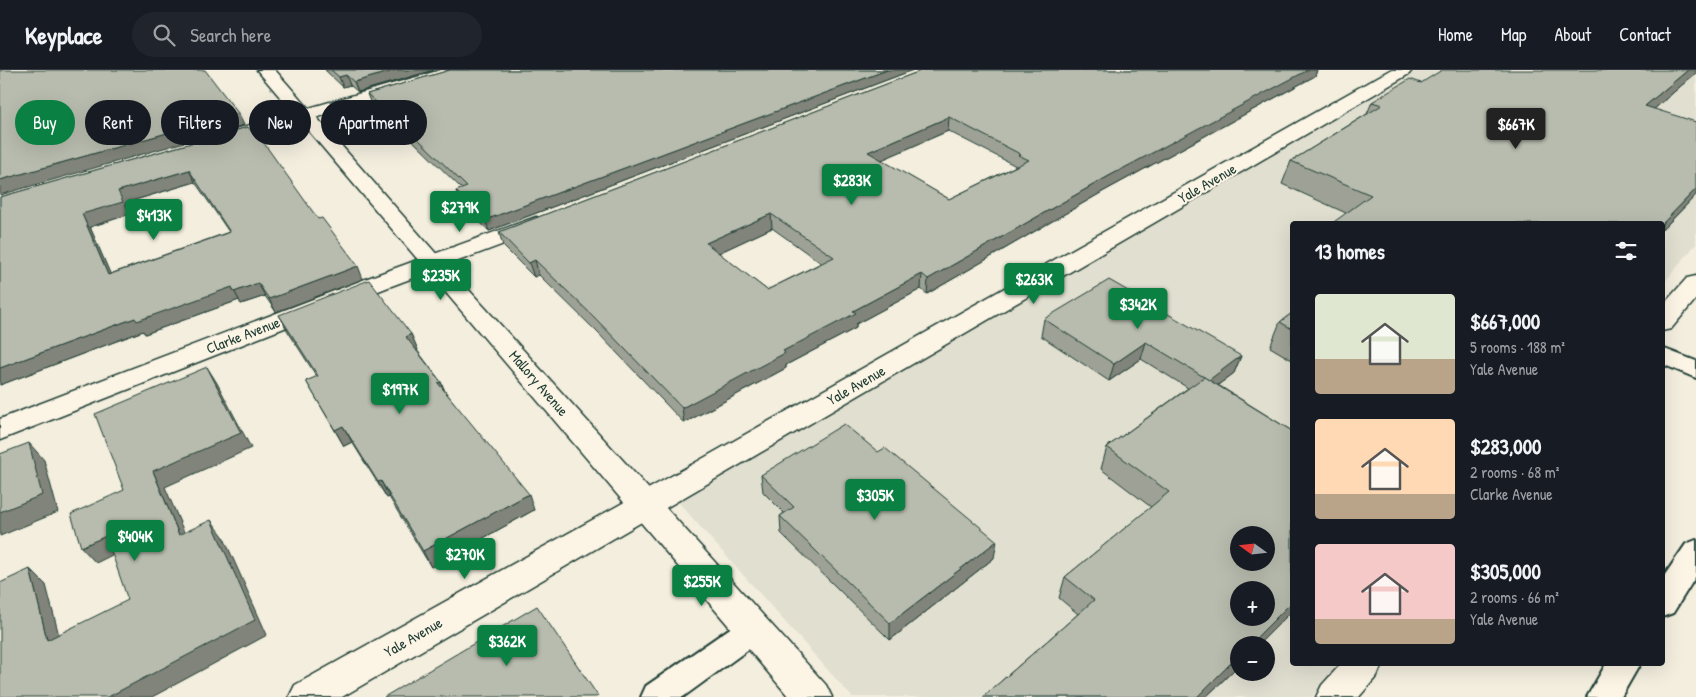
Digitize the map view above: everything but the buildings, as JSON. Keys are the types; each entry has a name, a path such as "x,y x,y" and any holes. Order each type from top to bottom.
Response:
{"street":[{"name":"Mallory Avenue","path":"266,70 292,100"},
{"path":"311,113 460,70"},
{"name":"Yale Avenue","path":"308,697 1403,70"},
{"name":"Mallory Avenue","path":"311,122 432,263 813,697"},
{"name":"Clarke Avenue","path":"0,430 554,217"},
{"path":"1665,319 1696,283"},
{"path":"1335,697 1362,666"}],"lane":[{"path":"1665,356 1696,370"},
{"path":"1665,599 1696,552"},
{"path":"657,697 753,629"},
{"path":"1603,697 1623,666"}],"shaded area":[{"path":"1402,70 1696,70 1696,244 1665,282 1665,221 1290,221 1290,666 1338,666 1312,697 852,697 672,495"}]}
